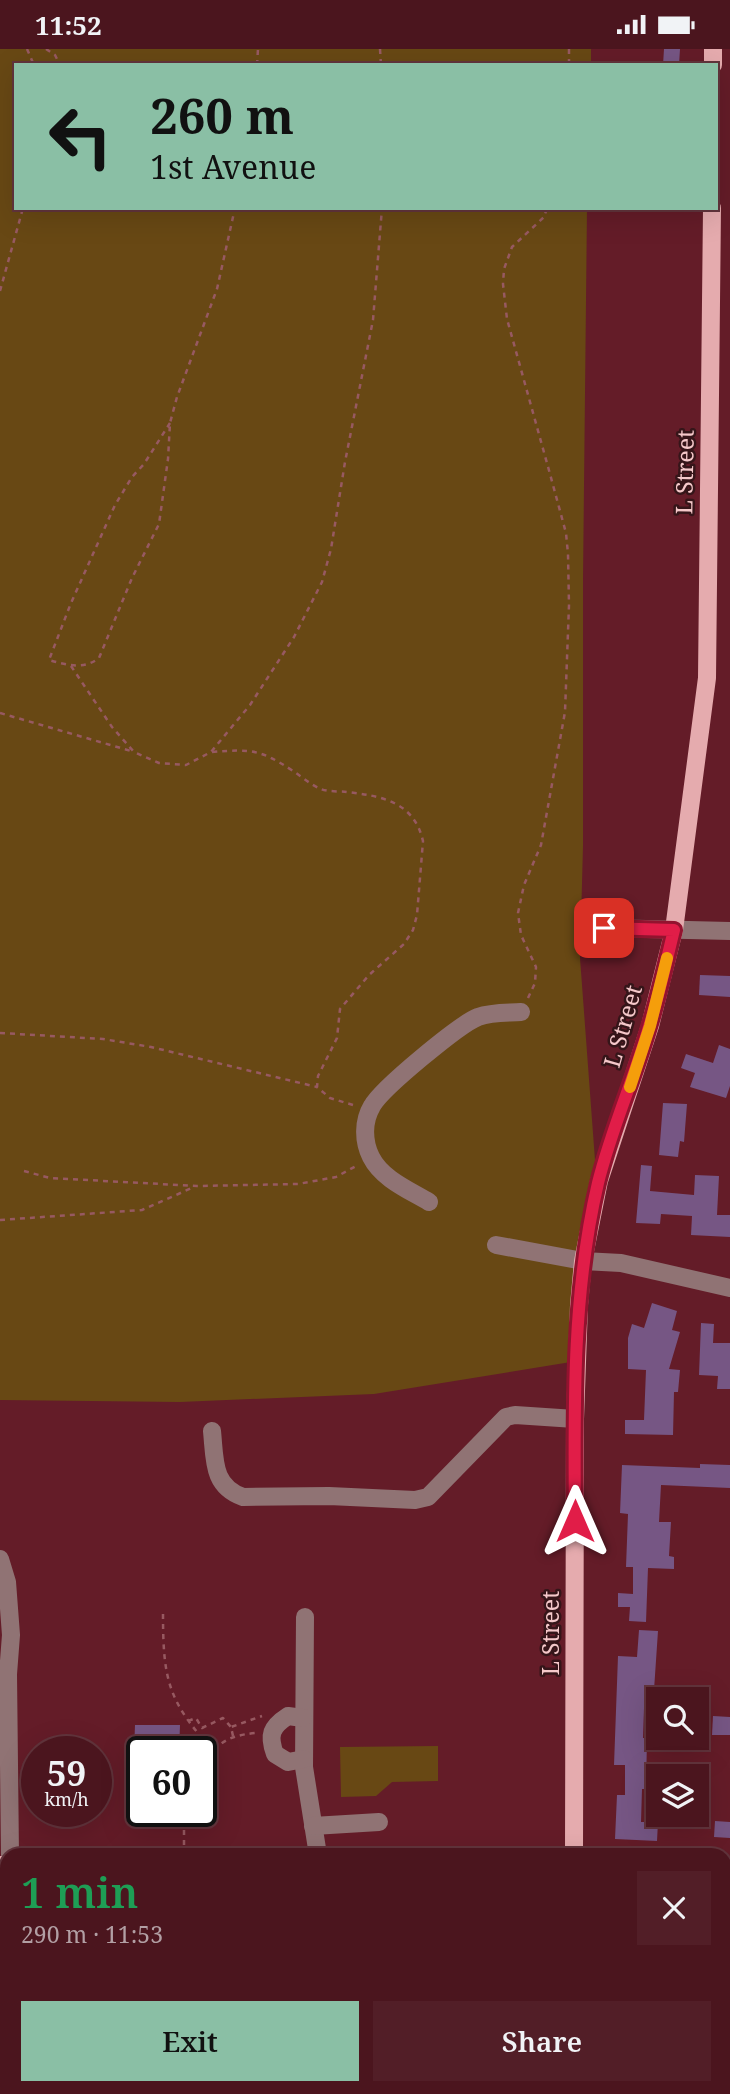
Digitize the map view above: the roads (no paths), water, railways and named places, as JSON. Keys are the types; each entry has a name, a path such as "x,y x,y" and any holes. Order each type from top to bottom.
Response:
{"main road":[{"name":"L Street","path":"574,1848 575,1419 579,1305 583,1261 598,1181 650,1026 674,930 707,678 712,210"}],"street":[{"path":"604,928 730,930"},
{"path":"429,1202 384,1174 371,1158 365,1138 366,1118 373,1103 389,1086 478,1017 498,1013 521,1013"},
{"path":"496,1245 583,1261 621,1263 730,1288"},
{"path":"212,1431 217,1476 230,1493 243,1497 329,1496 415,1500 428,1497 506,1417 515,1415 575,1419"},
{"path":"0,1559 7,1582 11,1635 4,1674 10,1848"},
{"path":"305,1617 304,1759 317,1848"},
{"path":"303,1718 288,1716 275,1725 270,1739 275,1754 288,1762 304,1759"},
{"path":"313,1826 379,1822"}]}
